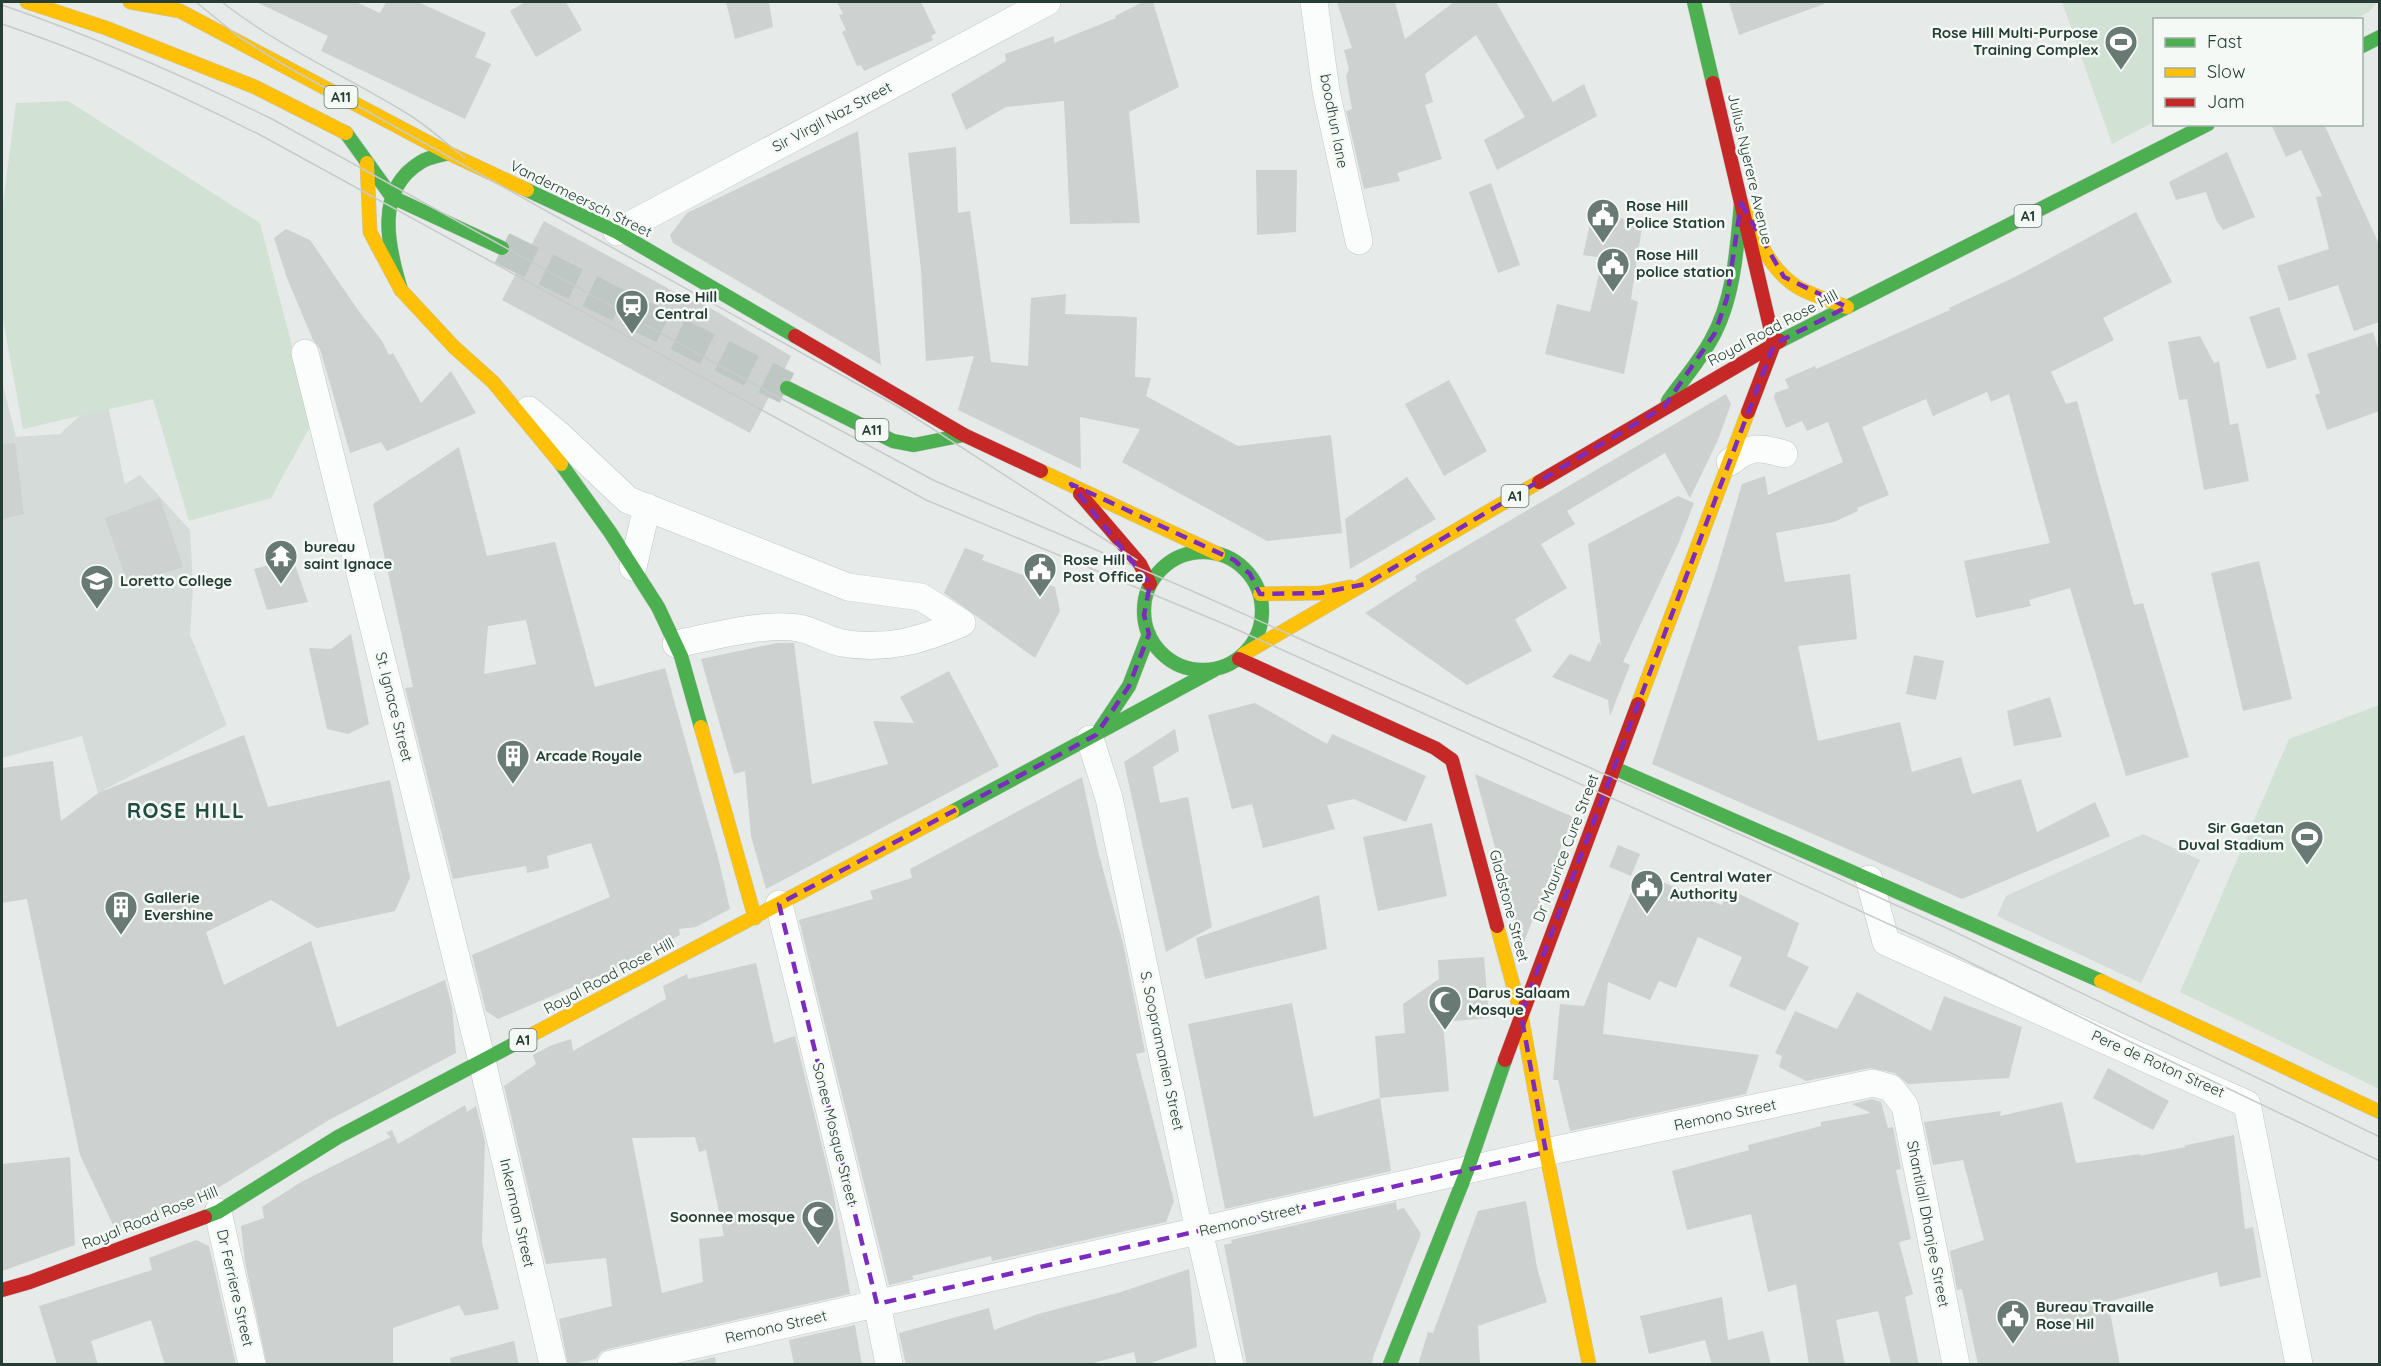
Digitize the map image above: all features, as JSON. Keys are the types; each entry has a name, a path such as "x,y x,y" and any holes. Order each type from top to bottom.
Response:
{"main road":[{"name":"A11","path":"27,2 106,28 255,87 347,134 392,197 502,248"},
{"name":"Vandermeersch Street","path":"130,2 135,2 145,13 180,10 232,40 448,153 617,232 964,435 1071,484"},
{"name":"Julius Nyerere Avenue","path":"1694,2 1774,344"},
{"path":"106,28 130,28 145,13"},
{"path":"217,17 232,40"},
{"path":"156,33 229,66 255,87"},
{"path":"2363,45 2379,37"},
{"name":"Royal Road Rose Hill","path":"1241,656 1774,344 2204,126"},
{"path":"401,290 390,255 386,224 392,197 404,177 422,162 448,153"},
{"path":"367,164 370,232 401,290 454,347 494,382 566,470 658,607 681,656 755,918"},
{"path":"1741,203 1767,253 1784,277 1803,289 1847,307"},
{"path":"1664,407 1715,333 1727,298 1736,255 1741,203"},
{"name":"Dr Maurice Cure Street","path":"1390,1365 1467,1171 1521,1014 1774,344"},
{"name":"A11","path":"787,388 893,441 914,445 964,435"},
{"name":"A11","path":"1071,484 1218,554"},
{"name":"A11","path":"1071,484 1140,564 1150,584"},
{"path":"1150,584 1167,564 1184,555 1201,552 1218,554 1234,560 1250,574 1260,594 1263,615 1257,637 1241,656"},
{"name":"A1","path":"1149,634 1144,615 1150,584"},
{"name":"Royal Road Rose Hill","path":"1260,594 1320,593 1366,584"},
{"path":"1149,634 1159,651 1175,664 1194,670 1214,670"},
{"name":"Royal Road Rose Hill","path":"1093,737 1129,686 1149,634"},
{"name":"A1","path":"1214,670 1241,656"},
{"name":"Gladstone Street","path":"1241,656 1435,748 1452,760 1521,1014 1589,1365"},
{"name":"Royal Road Rose Hill","path":"2,1290 30,1282 218,1212 338,1137 755,918 1214,670"},
{"path":"1614,768 2230,1039 2379,1112"}],"street":[{"name":"Sir Virgil Naz Street","path":"617,232 1047,2"},
{"name":"boodhun lane","path":"1314,2 1326,91 1359,241"},
{"name":"St. Ignace Street","path":"305,353 482,1061"},
{"path":"494,382 560,435 628,500 848,587 921,597 962,623 934,635 890,646 841,643 798,628 753,628 676,644"},
{"path":"1731,462 1741,452 1753,449 1766,449 1784,454"},
{"path":"633,567 646,507"},
{"name":"S. Soopramanien Street","path":"1093,737 1109,798 1199,1232 1230,1365"},
{"name":"Pere de Roton Street","path":"1869,879 1886,942 2247,1104 2299,1365"},
{"name":"Sonee Mosque Street","path":"779,904 877,1304 889,1365"},
{"name":"Inkerman Street","path":"482,1061 553,1365"},
{"name":"Remono Street","path":"611,1365 1546,1152 1873,1083 1891,1088"},
{"name":"Shantilall Dhanjee Street","path":"1891,1088 1905,1106 1956,1365"},
{"name":"Dr Ferriere Street","path":"218,1212 252,1365"}],"highlighted area":[{"path":"1741,203 1784,277 1847,307 1774,344 1521,1014 1546,1152 877,1304 779,904 1096,735 1129,686 1149,634 1144,615 1150,584 1071,484 1234,560 1250,574 1260,594 1320,593 1366,584 1664,407 1715,333 1727,298"}],"shaded area":[{"name":"Loretto College","path":"2,382 16,437 60,434 105,392 125,484 140,475 190,530 193,586 190,635 227,725 98,793 82,736 2,758"},
{"path":"2143,834 2200,860 2141,983 1997,916 2006,896"}],"green space":[{"name":"Rose Hill Multi-Purpose Training Complex","path":"2062,2 2377,2 2369,12 2356,18 2153,18 2153,123 2112,144"},
{"path":"68,101 260,223 312,423 271,498 189,521 153,399 23,429 2,314 2,212 16,103"},
{"name":"Sir Gaetan Duval Stadium","path":"2380,705 2379,1089 2180,992 2289,739"}],"building":[{"path":"256,2 356,2 380,13 386,2 418,2 486,33 475,57 491,64 465,119 321,51 328,36"},
{"path":"525,2 566,2 582,30 536,57 510,11"},
{"path":"726,2 769,2 773,27 735,39"},
{"path":"837,2 921,2 936,33 931,36 933,40 864,71 861,65 857,66 842,32 846,30 839,15 843,14"},
{"path":"1143,2 1153,2 1179,87 1129,112 1140,223 1070,224 1064,101 1006,107 966,130 951,94 1006,61 1005,54 1054,36 1054,43 1116,18 1115,16"},
{"path":"1337,2 1395,2 1405,39 1454,2 1496,2 1553,102 1584,84 1597,116 1497,170 1484,140 1525,117 1476,35 1425,74 1433,102 1425,105 1442,159 1397,173 1400,181 1364,189 1346,111 1352,109 1346,76 1349,69 1344,50 1352,48"},
{"path":"1729,2 1823,2 1824,4 1739,35"},
{"path":"2272,126 2325,126 2379,244 2379,322 2354,331 2338,285 2289,301 2277,266 2329,249 2316,197 2322,196 2301,150 2286,157"},
{"path":"858,131 881,365 673,243 670,235 687,213"},
{"path":"956,147 958,213 970,211 991,362 1028,366 1031,298 1066,294 1065,314 1137,317 1135,377 1151,378 1146,396 1238,446 1331,435 1342,533 1267,541 1122,462 1140,429 1080,417 1081,469 958,410 974,356 926,361 921,270 908,153"},
{"path":"2227,152 2255,217 2223,230 2216,220 2206,192 2176,200 2169,182"},
{"path":"1256,170 1297,170 1296,232 1257,235"},
{"path":"1491,183 1520,265 1498,273 1469,192"},
{"path":"2136,212 2172,282 2103,318 2114,340 2051,372 2066,404 2077,401 2134,605 2143,603 2189,757 2126,776 2070,588 2029,600 2031,606 1976,618 1964,561 2050,543 2009,394 1991,402 1987,392 1933,416 1926,399 1862,427 1889,495 1857,508 1858,511 1834,522 1776,533 1785,582 1850,574 1857,639 1798,646 1818,741 1900,722 1912,772 1961,757 1972,794 2021,779 2037,832 2095,802 2110,836 1962,899 1652,764 1716,573 1742,484 1765,476 1768,495 1843,462 1828,422 1807,431 1802,421 1786,428 1774,398 1775,393 1789,388 1785,379 1815,366 1816,369 1950,310 1949,308 2017,276"},
{"name":"Rose Hill police station","path":"1592,215 1643,221 1631,299 1638,302 1624,374 1545,354 1557,304 1590,312 1603,258 1583,255"},
{"path":"544,221 697,304 695,299 791,356 784,370 776,373 771,379 768,389 770,395 750,433 502,300"},
{"path":"286,229 310,240 382,341 389,355 393,353 421,403 451,371 476,413 387,451 381,442 350,453 320,349 313,340 287,278 274,238"},
{"path":"2279,307 2297,359 2267,369 2249,317"},
{"path":"2373,332 2379,352 2379,411 2327,430 2315,395 2320,393 2307,354"},
{"path":"2200,336 2214,363 2219,361 2230,425 2238,423 2249,481 2204,490 2187,399 2179,400 2168,342"},
{"path":"1449,380 1487,451 1444,476 1405,404"},
{"path":"1726,394 1731,404 1718,440 1690,498 1665,453 1567,511 1575,524 1541,544 1567,588 1515,619 1532,651 1467,685 1365,613 1417,580 1415,576"},
{"path":"15,443 24,514 2,519 2,444"},
{"path":"459,447 487,556 555,542 595,687 665,668 718,857 730,909 696,927 679,929 680,935 617,968 498,1019 486,1011 472,955 610,897 591,843 547,856 549,868 527,873 526,866 453,879 405,688 413,687 373,504","holes":["526,620 536,664 484,674 488,626"]},
{"path":"1407,477 1436,519 1350,569 1345,519"},
{"path":"1678,496 1694,503 1679,542 1623,662 1630,665 1610,716 1608,700 1552,677 1570,654 1590,662 1599,642 1601,646 1588,544"},
{"name":"Loretto College","path":"160,498 183,567 128,585 105,518"},
{"path":"965,548 984,555 982,560 1055,587 1060,611 1035,658 944,593"},
{"name":"bureau saint Ignace","path":"293,559 308,602 267,610 254,569"},
{"path":"2259,561 2292,699 2243,711 2211,573"},
{"path":"351,634 369,724 348,734 327,729 309,648 331,649"},
{"path":"777,643 794,643 812,784 888,764 873,721 914,723 900,697 949,671 999,766 766,889 751,836 745,771 734,774 701,659"},
{"path":"1914,655 1944,661 1936,700 1906,694"},
{"path":"2050,697 2062,737 2014,746 2007,711"},
{"path":"1255,703 1327,744 1332,734 1426,776 1406,822 1354,799 1327,805 1335,829 1263,848 1252,804 1232,809 1208,715"},
{"path":"1175,729 1179,751 1153,767 1160,803 1188,797 1212,927 1166,952 1124,762"},
{"name":"Gallerie Evershine","path":"244,735 268,807 390,780 410,878 395,911 317,928 271,900 206,932 224,985 311,941 337,1027 445,980 452,1007 456,1053 329,1120 198,1200 115,1229 80,1155 27,899 2,903 2,768 53,761 61,821 98,793"},
{"path":"1475,774 1573,817 1522,947"},
{"path":"1082,777 1098,851 1123,943 1145,1052 1136,1054 1174,1201 1166,1222 992,1261 991,1256 912,1276 914,1279 889,1285 799,920 873,899 870,891 912,878 910,869"},
{"path":"1432,823 1447,896 1378,911 1363,837"},
{"path":"1618,845 1640,854 1631,876 1609,867"},
{"path":"1639,873 1722,905 1729,889 1799,923 1787,956 1809,967 1785,1011 1729,986 1742,957 1698,937 1676,988 1659,981 1650,1000 1608,982 1603,1034 1759,1055 1746,1094 1570,1131 1558,1080 1553,1080 1560,1004 1584,1006"},
{"path":"1319,895 1327,949 1205,979 1196,938"},
{"path":"1484,957 1489,1018 1443,1022 1449,1091 1380,1098 1375,1036 1405,1033 1403,1004 1439,979 1438,960"},
{"path":"756,963 774,1043 795,1036 833,1191 850,1294 608,1349 601,1352 596,1359 568,1365 559,1319 612,1306 606,1258 546,1264 504,1086 536,1064 533,1055 552,1045 571,1039 573,1051 666,999 663,986 687,974 688,979","holes":["695,1137 699,1152 706,1150 724,1236 699,1239 703,1282 662,1293 632,1138"]},
{"path":"1857,992 1931,1031 1944,996 2022,1027 2009,1078 1908,1084 1895,1073 1870,1068 1806,1081 1779,1067 1782,1056 1775,1053 1795,1011 1837,1029"},
{"path":"1292,1003 1314,1117 1380,1098 1391,1171 1225,1209 1188,1024"},
{"path":"2108,1068 2169,1101 2153,1130 2093,1098"},
{"path":"1872,1099 1881,1102 1888,1128 1893,1127 1901,1169 1896,1170 1911,1239 1899,1242 1913,1294 1905,1297 1919,1365 1891,1365 1878,1311 1836,1320 1845,1365 1809,1365 1796,1284 1768,1292 1751,1214 1687,1230 1672,1171 1749,1150 1748,1145 1821,1126 1821,1122 1871,1113 1852,1104"},
{"path":"2062,1102 2076,1163 2141,1154 2139,1156 2234,1135 2245,1229 2253,1227 2261,1277 2220,1287 2217,1272 2108,1302 2120,1365 1978,1365 1962,1289 1957,1290 1950,1251 1984,1240 1963,1160 1933,1165 1924,1122 2001,1111 2000,1116"},
{"path":"465,1105 467,1112 476,1106 485,1142 482,1243 499,1309 465,1316 459,1305 393,1328 393,1365 267,1365 245,1262 241,1226 264,1218 262,1207 301,1182 391,1137 386,1133 392,1130 398,1144"},
{"path":"70,1157 75,1245 2,1271 2,1164"},
{"path":"1526,1201 1537,1268 1547,1302 1478,1326 1480,1365 1418,1365 1428,1332 1433,1333 1478,1211"},
{"path":"1396,1202 1397,1210 1404,1208 1421,1234 1373,1357 1372,1365 1247,1365 1224,1245 1232,1243 1231,1240"},
{"path":"196,1240 209,1246 236,1365 165,1365 151,1320 91,1341 98,1365 57,1365 39,1306 152,1270 149,1258"},
{"path":"1189,1269 1197,1347 1145,1365 1137,1365 1134,1352 1086,1365 906,1365 899,1333 989,1308 994,1330 1038,1314 1121,1292"},
{"path":"1722,1297 1728,1340 1763,1331 1771,1365 1712,1365 1705,1340 1649,1354 1640,1316"},
{"path":"855,1325 862,1365 794,1365 789,1340"},
{"path":"514,1341 519,1365 451,1365 450,1358"},
{"path":"715,1357 716,1365 680,1365"}],"tunnel":[{"path":"502,248 787,388"}],"tram line":[{"path":"196,2 239,37 284,65 897,406 1137,560"},
{"path":"222,2 288,46 411,116 465,158"},
{"path":"2,5 139,58 272,119 735,374 935,481 1183,587 1755,841 1953,931 2380,1137"},
{"path":"2,24 69,48 135,76 264,137 926,500 1229,626 1747,859 1943,949 2380,1161"}],"traffic: fast":[{"path":"1694,2 1713,83"},
{"path":"2363,46 2380,37"},
{"path":"1780,341 2204,126"},
{"path":"346,133 392,197 502,248"},
{"path":"401,290 392,256 388,220 396,188 406,174 421,162 448,153"},
{"path":"527,190 617,232 795,336"},
{"path":"1668,401 1706,348 1725,308 1733,273 1741,203"},
{"path":"787,388 893,441 914,445 964,435"},
{"path":"561,464 610,532 658,607 681,656 701,727"},
{"path":"1203,552 1226,557 1245,569 1257,588 1262,611 1257,634 1245,653 1226,665 1203,670 1180,665 1161,653 1149,634 1144,611 1149,588 1161,569 1180,557 1203,552"},
{"path":"1099,731 1129,686 1149,634"},
{"path":"952,812 1214,670"},
{"path":"1614,768 2101,981"},
{"path":"205,1217 218,1212 338,1137 520,1041"},
{"path":"1390,1364 1467,1171 1505,1060"}],"traffic: slow":[{"path":"27,2 106,28 255,87 346,133"},
{"path":"130,2 180,11 448,153 527,190"},
{"path":"367,163 370,232 401,290 454,347 493,382 561,464"},
{"path":"1741,203 1764,250 1788,280 1799,288 1847,307"},
{"path":"1638,704 1748,412"},
{"path":"1041,471 1218,554"},
{"path":"1244,654 1539,482"},
{"path":"1260,594 1320,593 1350,587"},
{"path":"701,727 755,918"},
{"path":"520,1041 952,812"},
{"path":"1497,926 1521,1014 1589,1364"},
{"path":"2101,981 2380,1112"}],"traffic: jam":[{"path":"1713,83 1774,344 1748,412"},
{"path":"795,336 964,435 1041,471"},
{"path":"1539,482 1780,341"},
{"path":"1080,494 1140,564 1150,584"},
{"path":"1239,659 1435,748 1452,760 1497,926"},
{"path":"1505,1060 1638,704"},
{"path":"2,1290 30,1282 205,1217"}],"place":[{"name":"Rose Hill Multi-Purpose Training Complex","path":"2121,71"},
{"name":"Rose Hill Police Station","path":"1603,244"},
{"name":"Rose Hill police station","path":"1613,293"},
{"name":"Rose Hill Central","path":"632,335"},
{"name":"bureau saint Ignace","path":"281,585"},
{"name":"Rose Hill Post Office","path":"1040,598"},
{"name":"Loretto College","path":"97,610"},
{"name":"Arcade Royale","path":"513,785"},
{"name":"Sir Gaetan Duval Stadium","path":"2307,866"},
{"name":"Central Water Authority","path":"1647,915"},
{"name":"Gallerie Evershine","path":"121,936"},
{"name":"Darus Salaam Mosque","path":"1445,1031"},
{"name":"Soonnee mosque","path":"818,1246"},
{"name":"Bureau Travaille Rose Hil","path":"2013,1345"}],"district":[{"name":"ROSE HILL","path":"186,811"}]}
